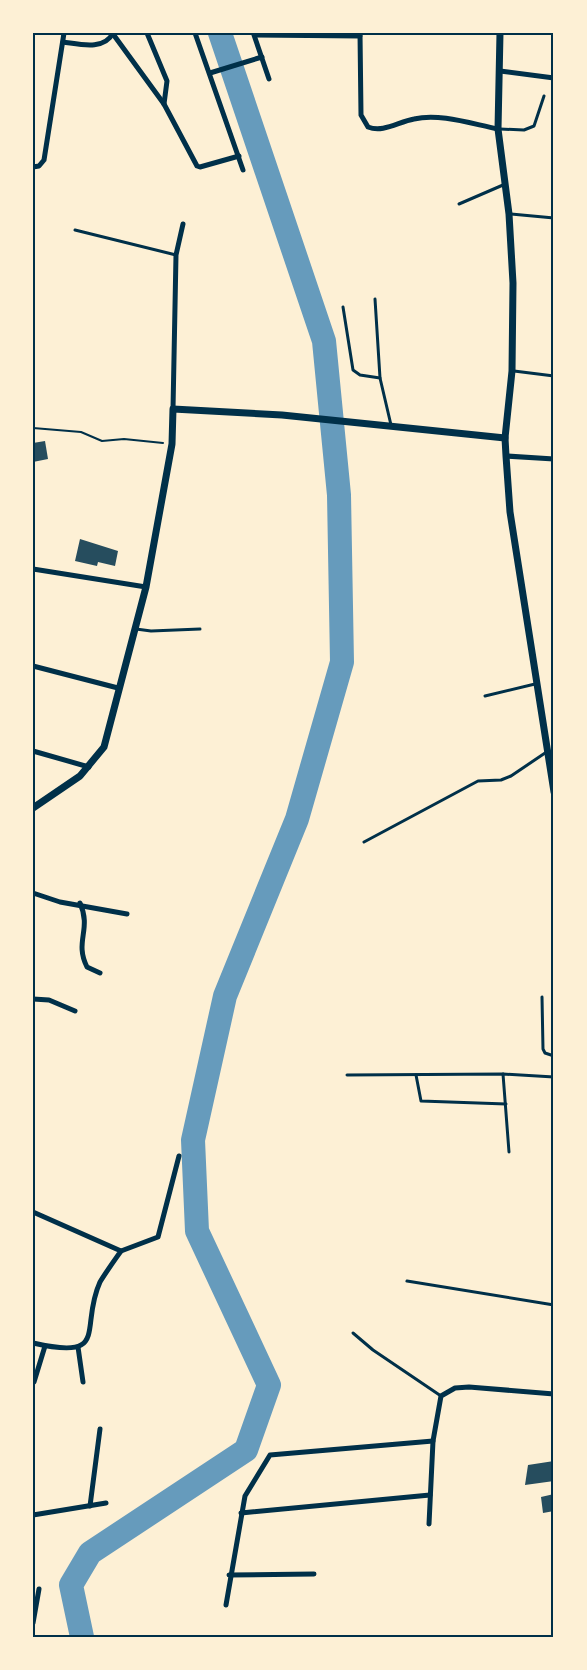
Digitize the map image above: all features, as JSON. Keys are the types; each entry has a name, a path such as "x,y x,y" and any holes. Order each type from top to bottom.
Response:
{"street":[{"path":"33,166 39,166 44,160 64,33"},
{"path":"147,33 167,81 164,104"},
{"path":"195,33 243,170"},
{"path":"500,33 498,129 509,214 512,370 505,438 506,456 510,512 554,792"},
{"path":"63,42 102,44 109,41 113,34 164,104 198,167 238,156"},
{"path":"269,79 254,34 360,34 361,115 368,127 381,129 415,118 432,117 498,129"},
{"path":"210,73 262,57"},
{"path":"500,71 554,78"},
{"path":"33,808 89,767 104,747 146,587 172,444 176,255 183,224"},
{"path":"173,408 349,421 505,438"},
{"path":"506,456 554,459"},
{"path":"33,569 146,587"},
{"path":"33,666 118,688"},
{"path":"33,751 89,767"},
{"path":"33,893 60,902 80,903 127,914"},
{"path":"80,903 86,917 80,954 87,968 100,973"},
{"path":"33,999 49,1000 75,1011"},
{"path":"33,1343 61,1349 78,1347 91,1336 100,1283 121,1251 158,1237 178,1156"},
{"path":"33,1212 121,1251"},
{"path":"34,1382 45,1346"},
{"path":"78,1347 83,1382"},
{"path":"429,1524 434,1441 441,1396 455,1388 469,1387 554,1394"},
{"path":"90,1506 100,1429"},
{"path":"226,1605 229,1575 244,1496 272,1453 434,1441"},
{"path":"241,1512 430,1495"},
{"path":"33,1515 106,1503"},
{"path":"229,1575 314,1574"},
{"path":"33,1623 39,1589"}],"lane":[{"path":"498,129 524,130 534,126 544,96"},
{"path":"459,204 505,184"},
{"path":"509,214 554,218"},
{"path":"75,230 176,255"},
{"path":"375,299 380,378 392,426"},
{"path":"343,307 353,370 360,375 380,378"},
{"path":"512,370 554,376"},
{"path":"135,629 152,632 200,628"},
{"path":"484,696 537,684"},
{"path":"364,842 478,781 501,780 512,776 549,750"},
{"path":"542,996 543,1049 544,1053 554,1056"},
{"path":"503,1074 509,1152"},
{"path":"347,1076 503,1074 554,1077"},
{"path":"416,1075 421,1101 506,1104"},
{"path":"406,1281 554,1305"},
{"path":"353,1333 373,1350 441,1396"}],"path":[{"path":"33,428 81,432 102,441 124,439 172,444"}],"building":[{"path":"45,441 48,459 33,462 33,443"},
{"path":"80,539 118,551 115,566 98,562 97,566 75,561"},
{"path":"554,1461 554,1481 525,1485 528,1465"},
{"path":"554,1494 554,1511 543,1513 541,1497"}],"waterway":[{"path":"82,1637 71,1585 90,1553 246,1450 269,1385 197,1231 193,1140 225,996 297,819 342,662 339,495 324,341 220,33"}]}
